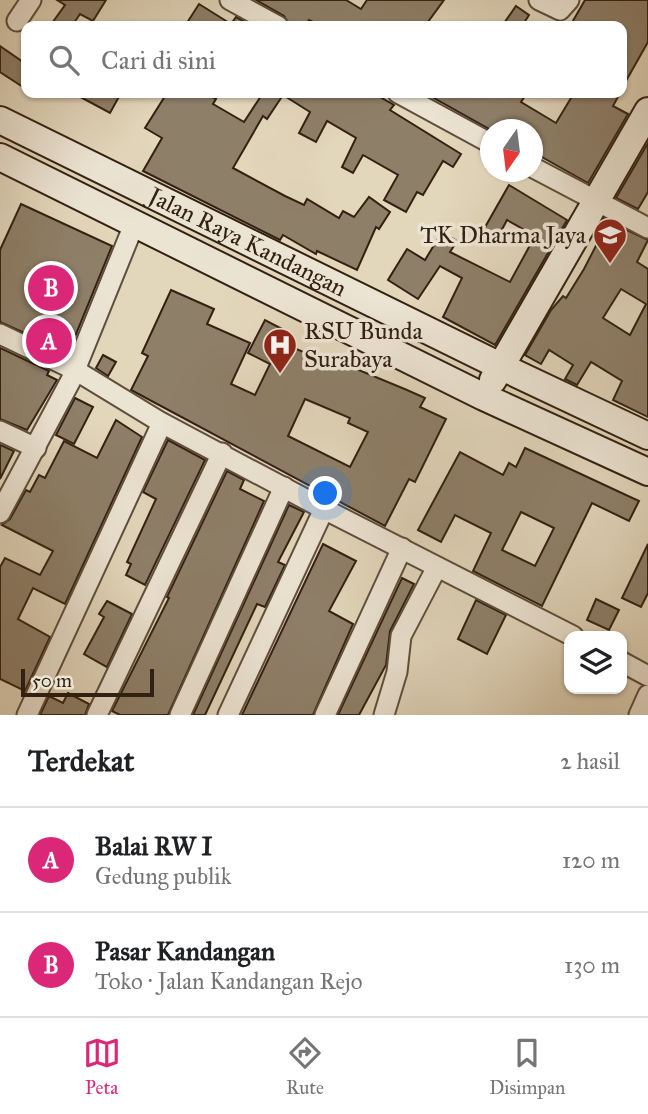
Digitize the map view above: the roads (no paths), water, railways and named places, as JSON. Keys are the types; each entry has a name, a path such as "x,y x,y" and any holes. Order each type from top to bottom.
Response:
{"main road":[{"path":"484,397 648,111"},
{"name":"Jalan Raya Kandangan","path":"0,120 648,436"},
{"name":"Jalan Raya Kandangan","path":"0,157 484,397 648,472"}],"street":[{"path":"17,21 31,0"},
{"path":"230,0 269,21"},
{"path":"539,0 560,10 569,0"},
{"path":"407,98 480,138"},
{"path":"543,172 648,228"},
{"path":"0,513 75,370 135,222"},
{"path":"0,334 75,370 162,423 324,509 564,631"},
{"path":"27,715 162,423"},
{"path":"0,431 36,448"},
{"path":"97,715 222,453"},
{"path":"180,715 284,487"},
{"path":"228,715 324,509"},
{"path":"325,715 402,548"},
{"path":"384,715 397,673 401,636 437,567"},
{"path":"627,665 648,676"},
{"path":"639,715 648,695"}],"place":[{"name":"TK Dharma Jaya","path":"610,265"},
{"name":"Pasar Kandangan","path":"51,288"},
{"name":"Balai RW I","path":"49,341"},
{"name":"RSU Bunda Surabaya","path":"280,375"}]}
